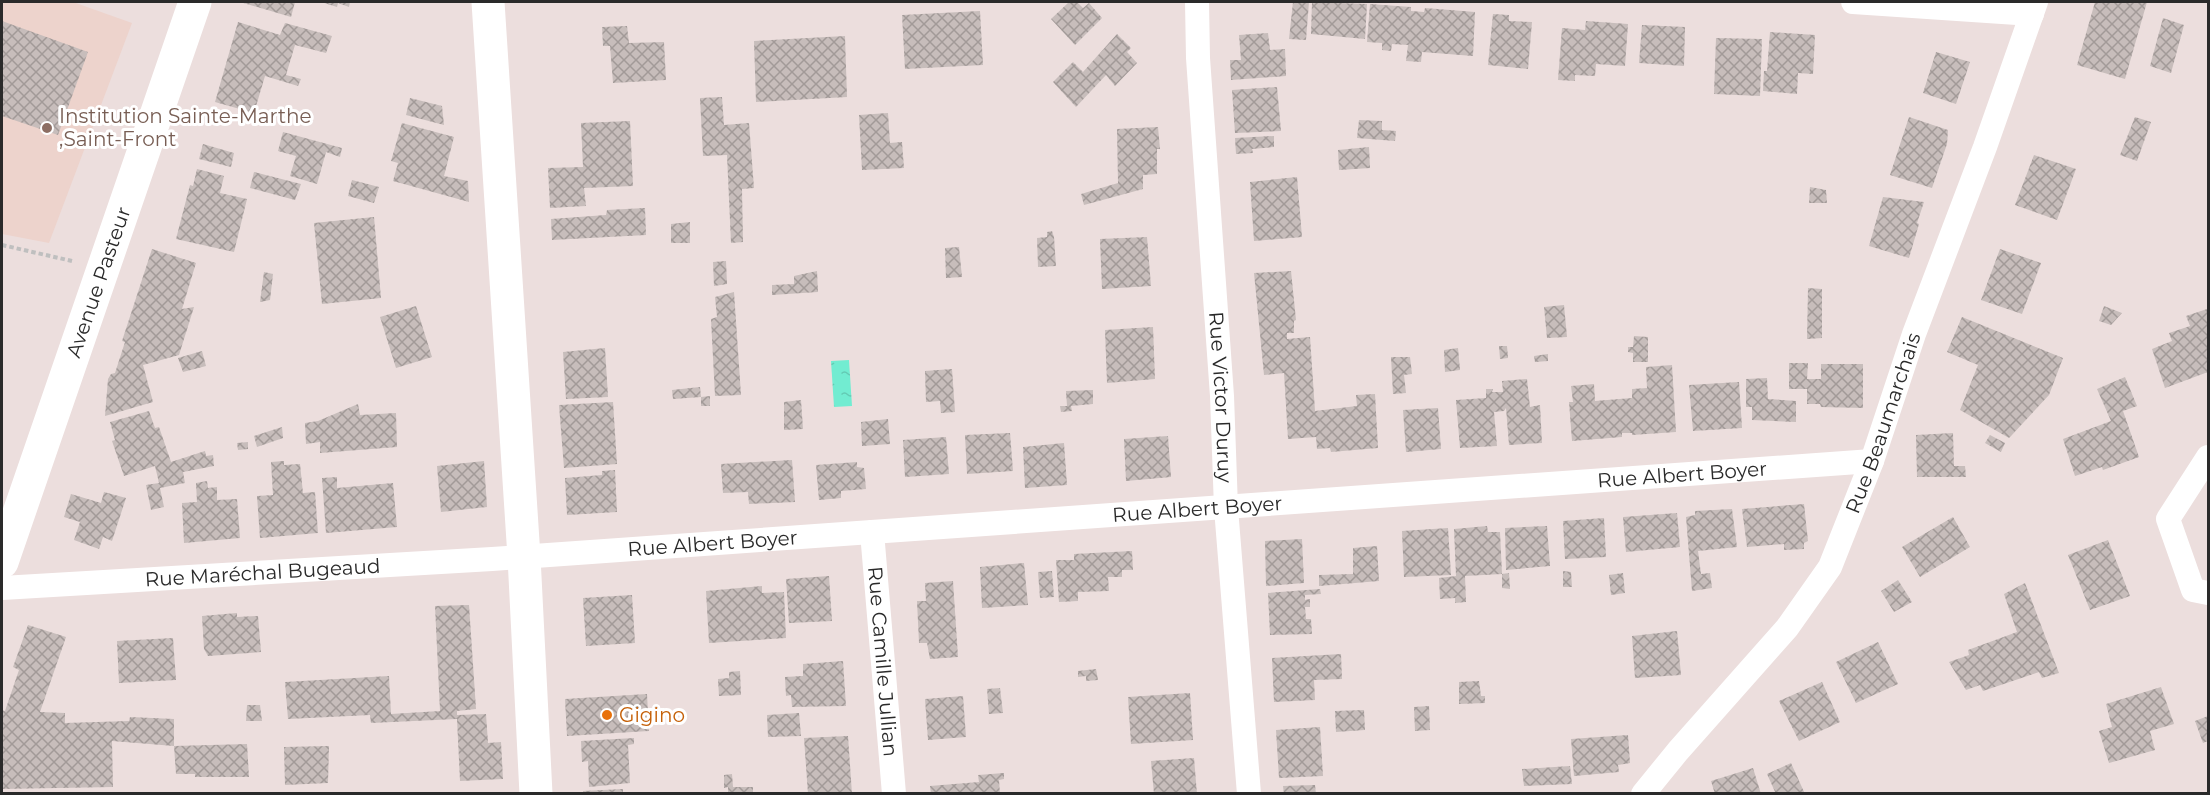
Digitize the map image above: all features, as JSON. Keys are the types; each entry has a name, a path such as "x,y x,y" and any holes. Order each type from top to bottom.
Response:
{"main road":[{"name":"Avenue Pasteur","path":"2,562 195,2"},
{"path":"488,2 524,557 536,794"}],"street":[{"name":"Rue Victor Duruy","path":"1197,2 1198,58 1222,396 1226,507 1249,794"},
{"path":"1853,2 2034,8"},
{"name":"Rue Beaumarchais","path":"1643,794 1787,628 1830,567 1872,461 1914,334 2034,8"},
{"path":"2208,457 2168,519 2193,590 2208,593"},
{"name":"Rue Albert Boyer","path":"524,557 1872,461"},
{"name":"Rue Camille Jullian","path":"872,532 894,794"},
{"name":"Rue Maréchal Bugeaud","path":"2,588 524,557"}],"path":[{"path":"2,245 48,254 102,269"}],"shaded area":[{"name":"Institution Sainte-Marthe ,Saint-Front","path":"2,2 73,2 132,23 49,243 2,234"}],"water":[{"path":"849,360 852,406 834,407 831,361"}],"building":[{"path":"240,2 295,2 291,17"},
{"path":"321,2 350,2 349,7 338,3 337,7"},
{"path":"1069,2 1077,2 1083,8 1089,3 1102,18 1075,45 1051,19"},
{"path":"1293,2 1309,2 1306,40 1289,39"},
{"path":"1312,2 1367,4 1365,39 1311,34"},
{"path":"2095,2 2147,2 2125,79 2077,65"},
{"path":"1370,4 1411,7 1411,11 1424,12 1425,8 1475,12 1473,56 1422,52 1421,62 1406,61 1408,45 1392,44 1391,51 1382,50 1382,43 1367,42"},
{"path":"980,11 983,65 905,69 902,15"},
{"path":"1493,14 1509,15 1509,21 1532,22 1528,69 1488,65"},
{"path":"2163,18 2184,25 2171,73 2150,66"},
{"path":"2,21 88,52 58,135 2,116"},
{"path":"1586,21 1628,24 1625,66 1596,64 1595,76 1575,75 1575,81 1558,80 1562,28 1585,30"},
{"path":"238,22 280,35 285,23 332,36 326,53 295,45 286,75 301,79 298,86 265,76 254,113 215,102"},
{"path":"1642,25 1685,27 1684,66 1639,63"},
{"path":"627,26 629,43 664,42 666,80 613,83 610,46 603,46 602,27"},
{"path":"1770,32 1815,35 1813,74 1798,73 1797,94 1763,91"},
{"path":"1268,33 1270,50 1285,49 1286,76 1231,80 1230,60 1241,60 1239,35"},
{"path":"1117,34 1131,48 1127,52 1137,63 1115,86 1106,75 1076,107 1053,82 1073,62 1083,72"},
{"path":"845,36 847,97 756,102 754,41"},
{"path":"1716,38 1762,39 1760,96 1714,94"},
{"path":"1936,52 1970,62 1956,104 1923,93"},
{"path":"1277,87 1281,131 1235,133 1232,90"},
{"path":"722,97 724,125 749,123 754,188 742,189 743,242 731,243 727,155 703,156 700,98"},
{"path":"410,98 442,106 444,125 406,115"},
{"path":"888,113 890,143 902,142 904,168 862,170 859,115"},
{"path":"1909,117 1948,130 1947,144 1932,188 1890,175"},
{"path":"2135,117 2151,122 2137,161 2120,155"},
{"path":"1359,120 1382,121 1382,130 1396,131 1395,141 1357,138"},
{"path":"630,121 633,186 584,188 586,206 550,208 548,168 583,167 581,123"},
{"path":"402,123 454,137 444,176 468,181 469,202 393,181 398,163 391,161"},
{"path":"1158,127 1160,149 1157,149 1157,174 1143,175 1143,189 1084,205 1081,194 1118,183 1117,129"},
{"path":"283,132 342,148 340,157 326,152 317,184 290,176 296,156 278,151"},
{"path":"1274,136 1274,147 1252,149 1253,153 1236,154 1235,138"},
{"path":"203,144 234,153 231,167 199,159"},
{"path":"1369,147 1370,168 1339,170 1338,150"},
{"path":"2034,155 2076,169 2057,220 2015,205"},
{"path":"197,169 224,176 220,193 247,199 234,252 176,239 190,185 193,186"},
{"path":"254,172 301,184 295,200 250,188"},
{"path":"1297,177 1302,237 1254,241 1250,182"},
{"path":"352,180 379,187 374,203 348,196"},
{"path":"1810,187 1826,190 1827,203 1809,203"},
{"path":"1883,197 1924,202 1909,258 1869,246"},
{"path":"645,208 646,235 552,240 551,219 606,215 607,210"},
{"path":"374,217 381,298 322,304 314,223"},
{"path":"690,222 690,243 671,243 671,224"},
{"path":"1052,231 1056,266 1038,267 1037,238 1047,237 1047,232"},
{"path":"1147,237 1151,286 1102,289 1100,239"},
{"path":"959,247 962,277 946,278 945,248"},
{"path":"152,249 196,263 182,309 194,307 179,355 143,365 153,402 105,416 108,379 111,374 115,373 125,342 122,341"},
{"path":"2000,249 2041,263 2022,314 1981,300"},
{"path":"726,261 727,284 714,286 713,262"},
{"path":"817,271 818,292 772,295 772,285 794,284 794,276"},
{"path":"1291,271 1296,320 1294,321 1294,333 1287,333 1287,339 1310,337 1315,411 1357,406 1356,395 1375,394 1378,448 1331,452 1330,448 1317,449 1316,437 1288,439 1284,373 1264,375 1254,273"},
{"path":"264,272 273,274 270,300 260,302"},
{"path":"1808,288 1822,289 1822,338 1807,339"},
{"path":"734,292 741,395 715,396 711,319 717,317 715,297"},
{"path":"1564,305 1567,337 1547,338 1544,307"},
{"path":"416,306 432,357 396,368 380,317"},
{"path":"2104,306 2122,313 2111,325 2099,321"},
{"path":"2207,309 2208,372 2165,388 2152,349 2172,341 2169,333 2190,326 2186,316"},
{"path":"1962,317 2063,358 2049,395 2009,438 1960,410 1978,365 1947,352"},
{"path":"1153,327 1155,379 1107,383 1105,330"},
{"path":"1634,336 1648,337 1648,362 1633,362 1633,353 1628,352 1628,347 1633,347"},
{"path":"1499,346 1507,346 1508,358 1500,359"},
{"path":"605,348 608,397 566,399 563,352"},
{"path":"1458,348 1460,370 1445,372 1444,350"},
{"path":"202,351 206,366 183,372 178,358"},
{"path":"1548,354 1548,361 1535,362 1534,356"},
{"path":"1391,357 1410,357 1412,374 1404,375 1406,393 1393,394"},
{"path":"1789,363 1808,363 1807,379 1821,379 1821,364 1863,364 1863,408 1821,407 1820,404 1807,404 1807,389 1789,389"},
{"path":"1672,365 1676,432 1632,435 1632,433 1622,433 1622,437 1572,441 1569,402 1573,402 1571,386 1594,384 1595,401 1632,398 1632,389 1647,388 1646,367"},
{"path":"952,369 955,412 941,413 940,401 926,402 925,371"},
{"path":"2125,377 2137,406 2123,411 2139,457 2103,470 2102,467 2075,476 2063,439 2111,421 2097,389"},
{"path":"1767,378 1768,399 1796,401 1796,422 1752,420 1752,407 1746,407 1746,379"},
{"path":"1527,379 1530,407 1540,405 1542,443 1509,445 1506,408 1504,411 1494,412 1497,446 1460,448 1456,400 1486,398 1486,389 1493,389 1492,392 1503,392 1502,381"},
{"path":"1739,382 1742,428 1693,431 1689,385"},
{"path":"700,387 701,397 673,399 672,390"},
{"path":"1093,390 1093,404 1071,406 1072,411 1061,412 1060,406 1067,406 1066,391"},
{"path":"710,396 710,406 701,406 701,397"},
{"path":"801,400 803,429 784,430 784,402"},
{"path":"613,402 617,464 564,468 559,405"},
{"path":"358,404 360,415 396,413 397,447 320,453 320,442 306,444 305,423 318,421"},
{"path":"1438,408 1441,449 1406,452 1403,410"},
{"path":"149,411 155,428 159,427 171,462 205,451 206,456 213,455 214,466 183,472 185,483 160,488 164,507 151,510 146,485 159,483 155,466 124,476 112,441 115,440 110,422"},
{"path":"888,419 890,444 862,446 861,422"},
{"path":"282,427 283,438 257,447 254,436"},
{"path":"1010,433 1013,471 967,474 965,435"},
{"path":"1953,433 1954,466 1965,466 1966,477 1917,477 1916,435"},
{"path":"1990,435 2005,443 2001,452 1985,443"},
{"path":"1168,436 1171,477 1126,481 1124,439"},
{"path":"946,437 949,474 905,477 903,440"},
{"path":"248,442 248,449 238,450 237,443"},
{"path":"1064,443 1067,485 1025,488 1023,447"},
{"path":"792,460 795,502 749,504 748,492 723,493 721,464"},
{"path":"284,461 284,465 300,464 303,493 315,492 318,533 260,538 257,496 273,495 271,462"},
{"path":"484,461 487,507 441,512 437,466"},
{"path":"857,462 857,467 864,468 866,489 841,491 841,498 819,500 816,465"},
{"path":"615,470 617,512 567,515 565,478 602,475 602,471"},
{"path":"337,477 337,488 393,483 397,527 326,533 322,478"},
{"path":"207,481 208,488 217,487 217,500 237,499 240,538 184,543 182,503 197,502 196,483"},
{"path":"104,492 126,498 112,541 103,537 99,549 74,540 80,522 64,517 71,494 101,503"},
{"path":"1804,504 1808,541 1804,543 1804,549 1784,550 1784,544 1747,547 1742,509"},
{"path":"1732,509 1737,547 1698,551 1701,574 1710,573 1712,588 1692,591 1686,517 1695,515 1695,511"},
{"path":"1677,513 1680,547 1626,552 1623,517"},
{"path":"1953,517 1970,547 1920,577 1902,547"},
{"path":"1604,518 1606,557 1565,559 1563,521"},
{"path":"1487,526 1488,532 1500,532 1502,574 1465,576 1466,602 1455,603 1455,598 1440,599 1439,578 1456,576 1454,529"},
{"path":"1547,526 1550,566 1506,570 1505,528"},
{"path":"1448,528 1451,575 1404,577 1402,531"},
{"path":"1302,539 1304,583 1266,586 1265,541"},
{"path":"2108,540 2130,596 2090,610 2068,555"},
{"path":"1377,546 1379,581 1319,586 1319,575 1353,574 1353,548"},
{"path":"1132,551 1133,570 1122,570 1122,577 1108,577 1109,591 1078,592 1078,601 1059,602 1056,560 1074,560 1074,554"},
{"path":"1024,563 1028,605 982,608 980,567"},
{"path":"1052,571 1054,597 1040,598 1038,572"},
{"path":"1563,571 1571,572 1572,587 1563,587"},
{"path":"1509,573 1510,589 1502,588 1502,574"},
{"path":"1623,573 1625,593 1611,595 1609,575"},
{"path":"829,576 832,621 789,623 786,579"},
{"path":"1898,580 1912,602 1894,612 1881,591"},
{"path":"953,581 958,657 930,659 927,643 919,643 917,601 926,601 925,583"},
{"path":"2025,583 2059,673 2042,678 2039,672 1983,691 1980,685 1966,690 1949,662 1969,655 1968,650 2017,632 2004,594"},
{"path":"762,586 762,593 784,592 786,638 709,643 706,591"},
{"path":"1320,589 1321,594 1305,595 1305,600 1310,599 1310,607 1305,607 1306,619 1311,619 1312,634 1270,635 1268,593"},
{"path":"632,595 635,643 586,646 583,598"},
{"path":"469,605 476,709 457,711 457,715 486,714 488,743 501,742 503,779 460,781 457,719 371,723 370,715 288,719 285,682 389,676 391,714 440,711 435,606"},
{"path":"237,613 237,617 258,616 261,652 208,656 204,649 202,616"},
{"path":"28,625 66,637 40,712 65,713 65,723 129,721 130,717 174,719 174,746 112,741 113,787 2,789 2,710 5,711 19,670 13,667"},
{"path":"1677,631 1681,675 1635,678 1632,636"},
{"path":"173,638 176,680 119,683 117,641"},
{"path":"1878,642 1898,684 1856,703 1836,662"},
{"path":"1341,654 1342,679 1314,680 1315,700 1274,702 1272,658"},
{"path":"843,661 846,706 792,707 791,695 786,696 785,677 803,676 803,664"},
{"path":"1096,669 1098,680 1086,681 1086,676 1078,677 1078,671"},
{"path":"740,671 741,695 719,696 718,679 729,678 729,672"},
{"path":"1479,681 1481,696 1485,696 1485,703 1459,704 1459,682"},
{"path":"1822,682 1840,722 1799,741 1779,701"},
{"path":"2161,687 2174,724 2150,731 2155,750 2109,763 2099,731 2112,727 2106,704"},
{"path":"1000,688 1003,713 989,714 987,689"},
{"path":"1190,693 1193,740 1131,744 1128,697"},
{"name":"Gigino","path":"647,694 649,731 567,736 565,699"},
{"path":"963,696 966,737 928,740 925,699"},
{"path":"247,705 260,705 262,721 246,721"},
{"path":"1429,706 1430,730 1415,731 1414,707"},
{"path":"1364,710 1365,730 1336,732 1335,711"},
{"path":"799,713 801,736 768,737 767,715"},
{"path":"2208,716 2208,741 2203,743 2195,721"},
{"path":"1320,727 1323,776 1279,778 1276,730"},
{"path":"1628,735 1630,763 1618,765 1619,772 1574,776 1571,739"},
{"path":"848,736 852,794 808,794 804,738"},
{"path":"634,738 634,744 628,745 630,783 589,787 588,761 582,762 581,741"},
{"path":"247,744 249,777 195,777 195,774 176,774 174,746"},
{"path":"329,746 328,783 285,785 284,747"},
{"path":"1194,758 1197,794 1154,794 1151,761"},
{"path":"1791,763 1805,794 1776,794 1767,774"},
{"path":"1570,766 1572,784 1524,786 1522,769"},
{"path":"1753,768 1761,794 1715,794 1711,781"},
{"path":"1004,773 1004,779 999,780 1000,794 931,794 930,786 979,782 978,775"},
{"path":"732,774 733,787 753,787 753,794 728,794 728,787 724,788 724,775"},
{"path":"1315,785 1316,794 1284,794 1283,786"},
{"path":"623,789 623,794 583,794 583,791"}],"place":[{"name":"Institution Sainte-Marthe ,Saint-Front","path":"47,128"},
{"name":"Gigino","path":"607,715"}]}
